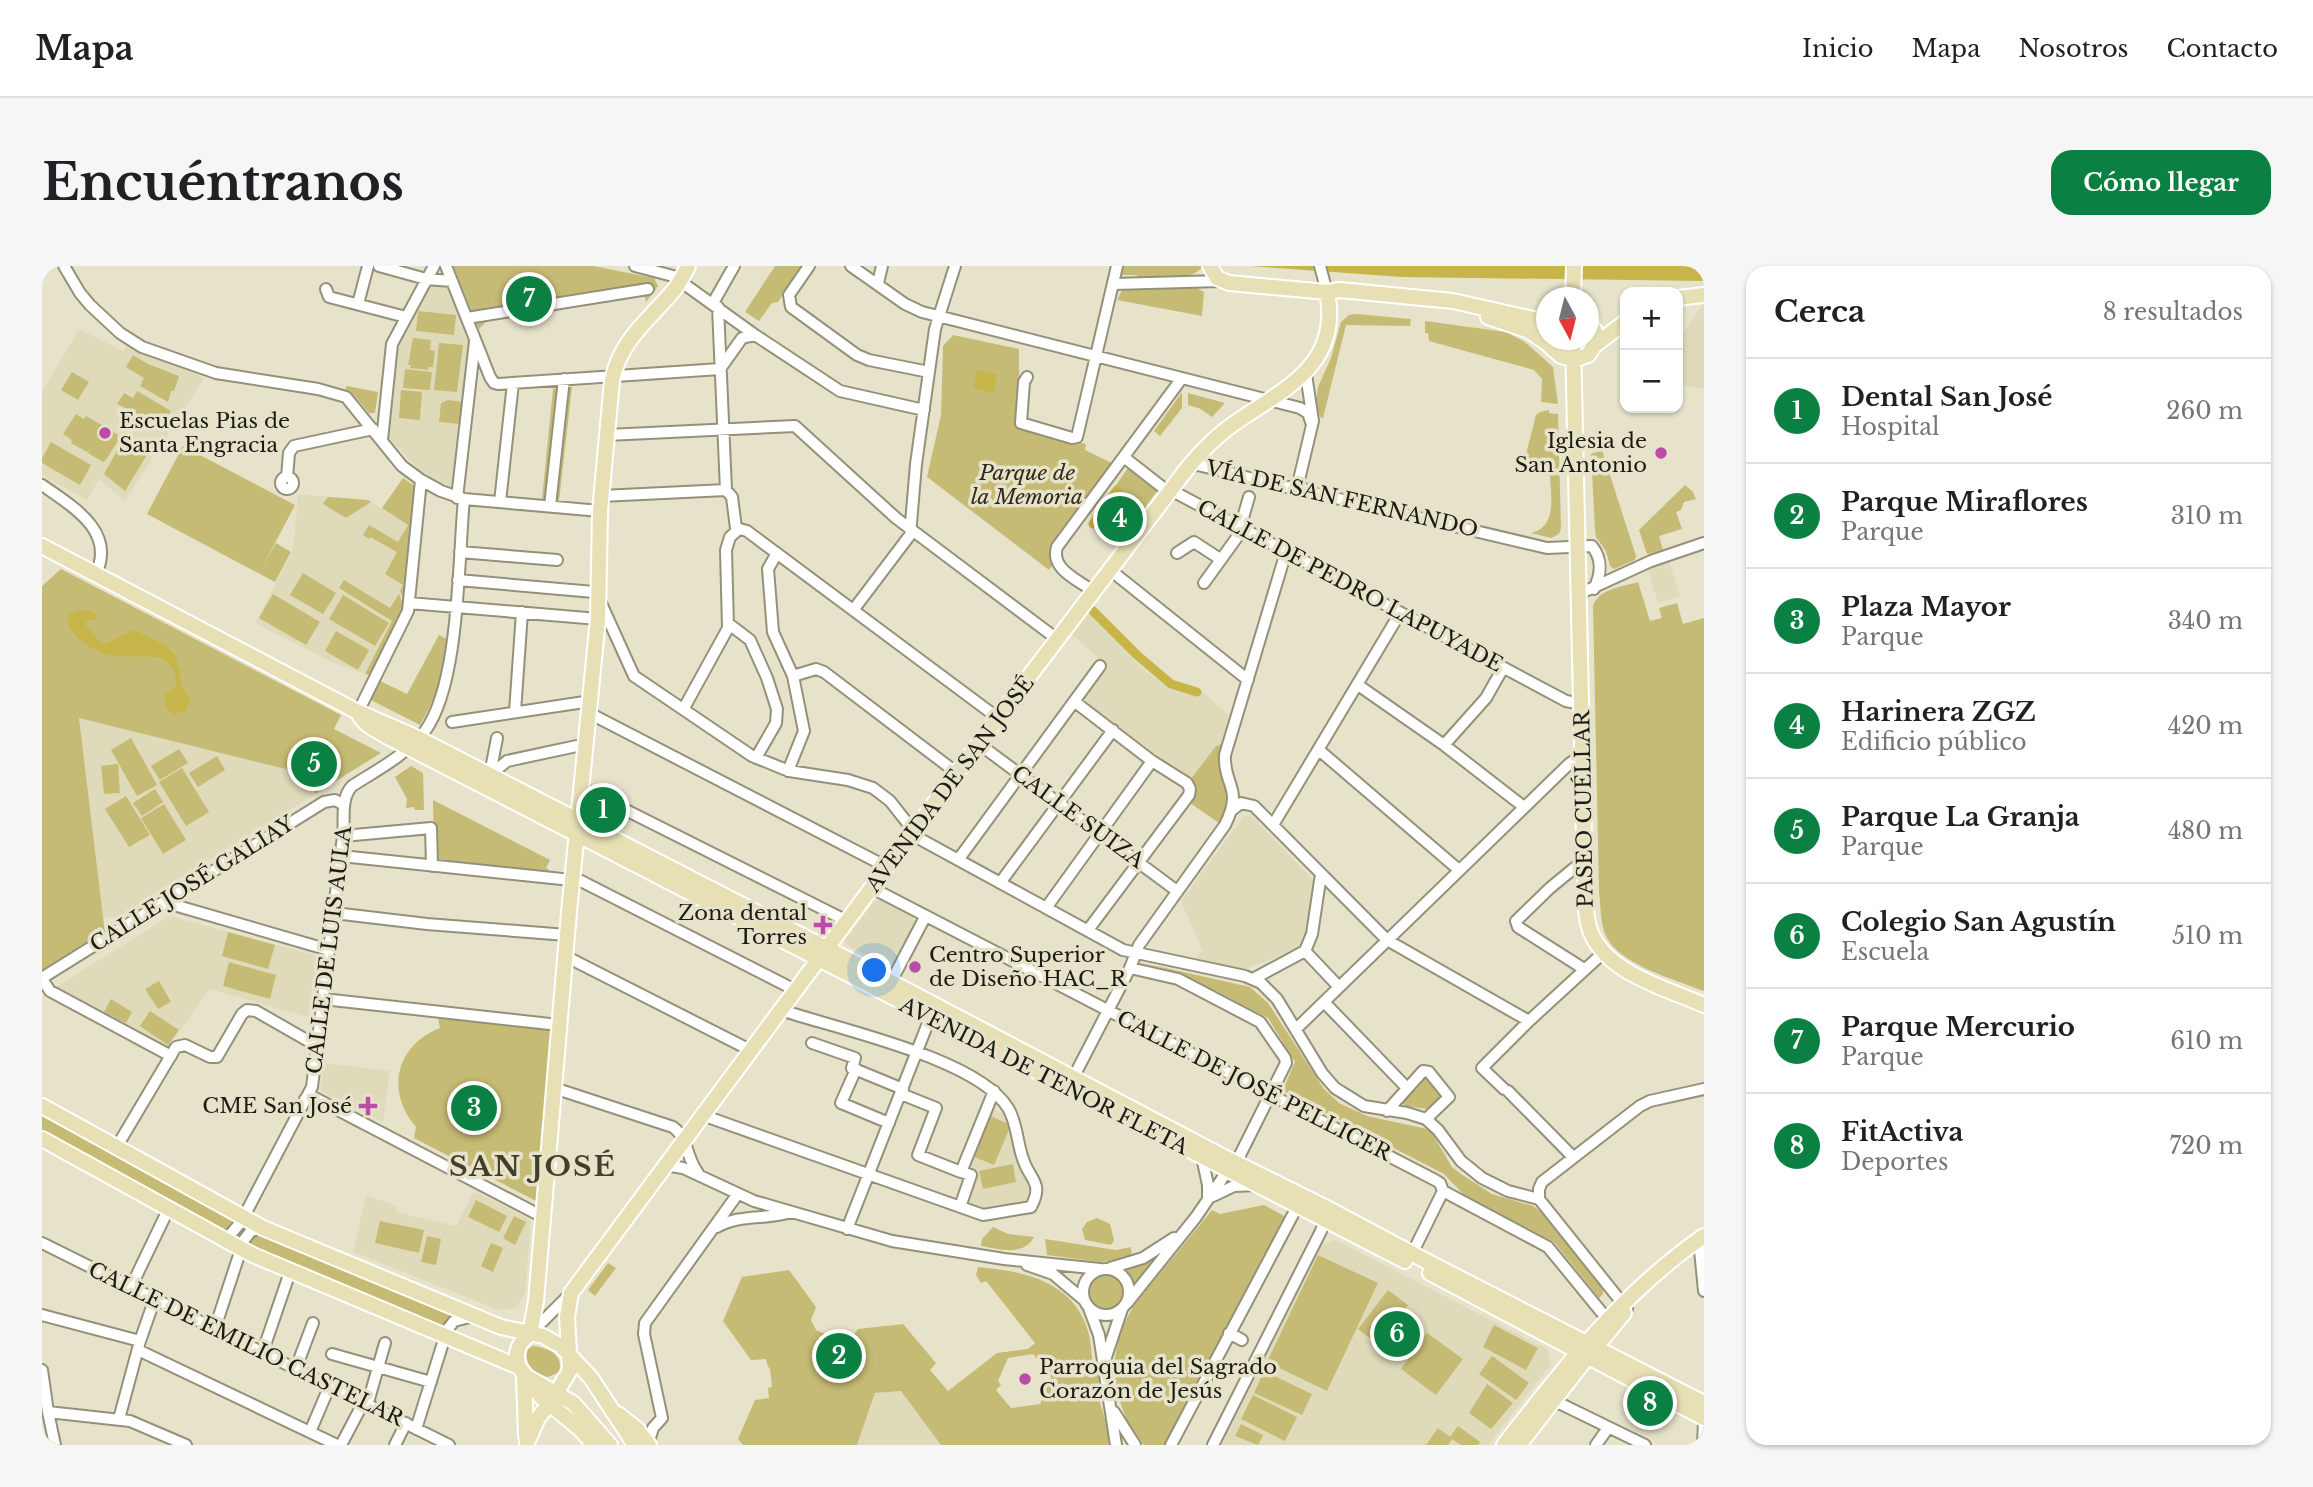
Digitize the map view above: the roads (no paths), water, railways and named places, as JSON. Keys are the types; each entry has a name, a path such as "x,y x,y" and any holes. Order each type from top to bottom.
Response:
{"main road":[{"path":"530,1334 536,1301 565,956 598,619 601,503 613,376 617,362 632,335 681,281 688,266"},
{"path":"1210,266 1215,276 1229,283 1325,285 1340,290 1453,302 1536,321"},
{"path":"1573,287 1574,266"},
{"path":"1325,285 1340,299 1494,318 1536,335"},
{"name":"AVENIDA DE SAN JOSÉ","path":"527,1444 537,1418 568,1374 570,1358 566,1317 570,1293 1109,569 1189,466 1215,438 1290,388 1306,374 1318,356 1326,334 1329,310 1325,285"},
{"path":"1683,297 1704,295"},
{"path":"1599,342 1620,327"},
{"path":"1557,350 1561,356 1574,360 1584,358 1591,350"},
{"name":"PASEO CUÉLLAR","path":"1574,350 1584,860 1588,925 1594,941 1603,953 1624,970 1704,1005"},
{"name":"AVENIDA DE TENOR FLETA","path":"42,546 358,712 368,726 413,743 823,954 930,1018 1071,1084 1326,1213 1587,1350 1704,1419"},
{"name":"AVENIDA DE TENOR FLETA","path":"823,954 891,982 1202,1157 1233,1167 1298,1205 1326,1213"},
{"path":"42,1106 263,1228 474,1316 557,1342 591,1378 622,1427 644,1445"},
{"path":"42,1139 240,1249 444,1335 521,1371 553,1398 594,1445"},
{"path":"1504,1445 1658,1269 1700,1242"},
{"path":"1610,1323 1614,1347 1620,1360"},
{"name":"AVENIDA DE SAN JOSÉ","path":"527,1444 521,1371 517,1359 518,1347 530,1334"},
{"path":"1519,1445 1552,1403 1587,1350"},
{"name":"AVENIDA DE TENOR FLETA","path":"1587,1350 1620,1360 1704,1403"},
{"path":"553,1398 580,1410 610,1445"},
{"path":"614,1411 637,1429 644,1445"}],"street":[{"path":"64,266 90,305 134,343 216,373 340,394 351,402 402,466 421,480 461,498 550,506 726,490"},
{"path":"358,304 368,266"},
{"path":"379,266 426,279 452,281"},
{"path":"382,441 391,347 435,266"},
{"path":"446,266 492,381 498,384 720,369"},
{"path":"635,266 653,268 673,276 840,391 924,410"},
{"path":"684,708 729,624 726,550 736,527 732,497 726,490 715,305 734,266"},
{"path":"809,266 789,295 790,307 857,355 869,360 929,372"},
{"path":"851,266 914,309 1302,409 1308,413 1312,425"},
{"path":"878,283 882,266"},
{"path":"853,610 909,538 938,316 955,266"},
{"path":"1027,377 1024,382 1021,423 1076,437 1079,434 1117,266"},
{"path":"1320,266 1325,285"},
{"path":"1113,284 1222,281"},
{"path":"326,289 329,297 406,317"},
{"path":"467,318 648,289"},
{"path":"720,369 742,338 755,335"},
{"path":"344,802 352,786 413,743 432,719 447,682 458,580 461,498 475,340"},
{"path":"1298,484 1313,414 1306,374"},
{"path":"1093,591 1059,566 1056,550 1182,378"},
{"path":"550,506 564,379"},
{"path":"500,502 513,383"},
{"path":"287,477 289,453 296,445 369,424 384,417"},
{"path":"607,435 795,426 896,518 1057,639"},
{"name":"CALLE DE PEDRO LAPUYADE","path":"1125,458 1170,491 1242,525 1286,552 1566,701 1582,704"},
{"name":"VÍA DE SAN FERNANDO","path":"1189,466 1198,465 1285,487 1298,484 1306,491 1547,548 1578,546"},
{"path":"358,712 408,611 421,480"},
{"path":"42,485 78,512 98,534 102,555 96,574"},
{"path":"1204,583 1242,525 1248,497"},
{"path":"736,527 747,531 778,553 998,718"},
{"path":"1177,553 1194,542 1220,559"},
{"path":"1579,594 1649,561 1704,543"},
{"path":"1578,546 1592,547 1599,557 1600,573 1594,589"},
{"path":"460,552 557,560"},
{"path":"1071,1084 1130,968 1139,944 1225,825 1232,810 1234,794 1225,755 1286,552"},
{"path":"778,553 768,569 773,632 793,676 804,733 788,771"},
{"path":"1109,569 1248,680"},
{"path":"458,580 594,592 632,673 755,758 788,771 852,781 873,788 890,801 920,839 1135,954 1253,979 1266,987 1277,999 1322,1073 1335,1088 1354,1102 1426,1119 1438,1130 1452,1152 1476,1174 1497,1186 1539,1199 1625,1307"},
{"path":"409,603 598,619"},
{"path":"515,712 522,612"},
{"path":"1273,825 1400,613"},
{"path":"729,624 750,640 777,709 776,723 755,758"},
{"path":"958,860 1100,666"},
{"path":"1444,745 1486,698 1503,668"},
{"path":"793,676 816,669 824,672 957,773"},
{"path":"1357,685 1444,745 1524,807"},
{"path":"1075,702 1152,761 1187,783 1190,789 1189,795 1088,930"},
{"path":"452,722 515,712 590,707 887,867"},
{"path":"499,715 493,770 507,761 586,744"},
{"path":"1000,883 1113,730"},
{"name":"CALLE SUIZA","path":"979,744 1177,891"},
{"path":"1318,750 1460,870"},
{"path":"1296,1029 1524,807 1583,754"},
{"path":"1046,908 1152,761"},
{"path":"582,788 847,921"},
{"name":"CALLE JOSÉ GALIAY","path":"42,979 324,802 344,802"},
{"name":"CALLE DE LUIS AULA","path":"219,1237 226,1238 232,1234 243,1217 312,1087 341,856 344,802"},
{"path":"1232,810 1241,803 1254,806 1387,940 1529,1021"},
{"path":"343,836 431,828 432,866"},
{"path":"341,856 583,882 795,990"},
{"path":"1584,860 1516,921 1518,927 1584,969"},
{"path":"1253,979 1305,951 1312,934 1321,874"},
{"name":"CALLE DE JOSÉ PELLICER","path":"872,888 1435,1180 1440,1183 1443,1191 1548,1247 1610,1323"},
{"path":"180,892 177,900 183,908"},
{"path":"159,905 183,908 329,950"},
{"path":"334,913 428,925 567,935"},
{"path":"891,982 925,917"},
{"path":"1305,951 1339,987"},
{"path":"1573,1157 1482,1068 1603,953"},
{"path":"565,956 750,1050"},
{"path":"1004,1259 1053,1274 1102,1315 1117,1312 1125,1306 1233,1167 1271,1096 1286,1060 1263,1023 1178,979 1130,968"},
{"path":"42,979 50,991 171,1056"},
{"path":"323,999 559,1025"},
{"path":"1324,1002 1407,1088"},
{"path":"117,1148 176,1047 182,1044 210,1057 217,1057 242,1014 249,1010 256,1011 317,1045"},
{"path":"702,1115 985,1215 1029,1208 1036,1198 1037,1185 1022,1156 1011,1113 994,1091 953,1066 917,1052 780,1010"},
{"path":"847,1228 930,1018"},
{"path":"812,1043 855,1058 852,1068 936,1108 918,1155 971,1175 960,1207"},
{"path":"856,1069 841,1103 889,1123"},
{"path":"1387,1111 1423,1070 1429,1072 1449,1094 1426,1119"},
{"path":"554,1088 668,1125 684,1139 691,1164 700,1175"},
{"path":"1539,1199 1542,1182 1645,1103 1704,1089"},
{"path":"961,1172 994,1091"},
{"path":"305,1099 310,1096 317,1099 543,1217"},
{"path":"1202,1157 1208,1199"},
{"path":"662,1169 679,1167 737,1195 910,1245 1004,1259 1104,1269 1122,1275 1127,1281 1129,1296 1110,1341 1104,1367"},
{"path":"1208,1199 1234,1186 1260,1185"},
{"path":"1411,1258 1443,1191"},
{"path":"644,1445 653,1428 661,1421 662,1415 644,1326 737,1195"},
{"path":"1171,1445 1298,1205"},
{"path":"729,1207 733,1215 740,1219"},
{"path":"131,1287 168,1210"},
{"path":"712,1231 726,1222 776,1217 791,1212"},
{"path":"1213,1445 1326,1213"},
{"path":"1116,1445 1099,1335 1086,1304 1084,1285 1087,1278 1104,1269 1152,1254 1187,1227"},
{"path":"215,1328 240,1249 248,1233 263,1228"},
{"path":"1700,1242 1704,1291"},
{"name":"CALLE DE EMILIO CASTELAR","path":"42,1243 449,1445"},
{"path":"263,1351 290,1272"},
{"name":"AVENIDA DE SAN JOSÉ","path":"530,1334 570,1293"},
{"path":"120,1419 155,1298"},
{"path":"42,1315 139,1346 313,1438 339,1445 361,1407 367,1403 386,1343"},
{"path":"395,1445 411,1426 431,1382 444,1335 452,1323 474,1316"},
{"path":"296,1368 313,1323"},
{"path":"1229,1333 1242,1340"},
{"path":"332,1354 431,1382"},
{"path":"42,1370 55,1445"},
{"path":"313,1438 330,1385"},
{"path":"1552,1403 1561,1404 1645,1445"},
{"path":"1110,1405 1135,1445"},
{"path":"48,1412 120,1419 141,1425 186,1445"},
{"path":"1703,1445 1704,1419"},
{"path":"637,1429 653,1428"},
{"path":"1596,1445 1608,1428"}],"waterway":[{"path":"1093,524 1117,490"},
{"path":"1091,609 1171,684 1197,692"}],"place":[{"name":"Parque Mercurio","path":"529,299"},
{"name":"Escuelas Pias de Santa Engracia","path":"105,433"},
{"name":"Iglesia de San Antonio","path":"1661,453"},
{"name":"Harinera ZGZ","path":"1120,519"},
{"name":"Parque La Granja","path":"314,764"},
{"name":"Dental San José","path":"603,810"},
{"name":"Zona dental Torres","path":"823,925"},
{"name":"Centro Superior de Diseño HAC_R","path":"915,967"},
{"name":"CME San José","path":"368,1106"},
{"name":"Plaza Mayor","path":"474,1108"},
{"name":"Colegio San Agustín","path":"1397,1334"},
{"name":"Parque Miraflores","path":"839,1356"},
{"name":"Parroquia del Sagrado Corazón de Jesús","path":"1025,1379"},
{"name":"FitActiva","path":"1650,1403"}],"district":[{"name":"SAN JOSÉ","path":"533,1166"}],"park label":[{"name":"Parque de la Memoria","path":"1027,485"}]}
